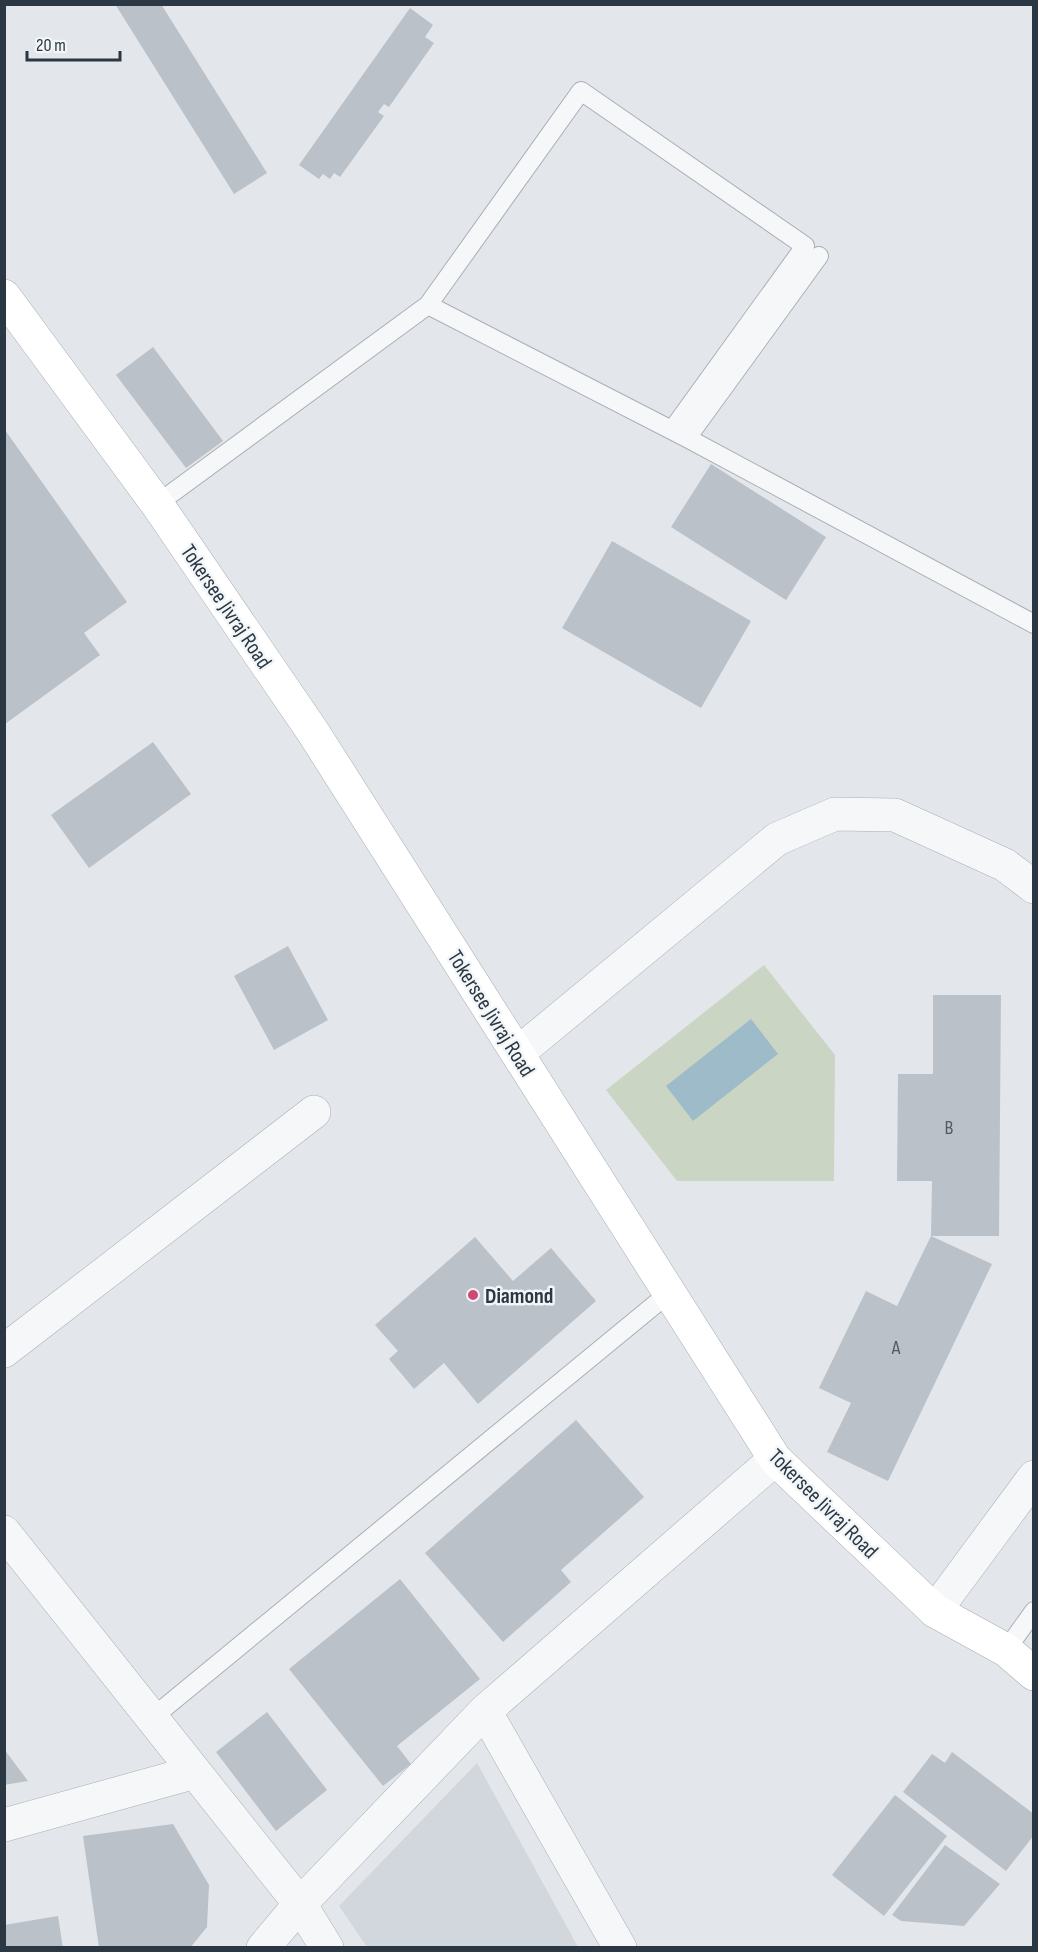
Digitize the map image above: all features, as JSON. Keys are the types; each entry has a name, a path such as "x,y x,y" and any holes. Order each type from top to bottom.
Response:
{"street":[{"name":"Tokersee Jivraj Road","path":"4,296 157,504 313,732 775,1459 935,1611 1006,1650 1034,1674"},
{"path":"518,1053 777,839 835,814 895,815 1005,865 1034,887"},
{"path":"4,1351 314,1112"},
{"path":"263,1947 300,1904 484,1711 775,1459"},
{"path":"935,1611 1034,1477"},
{"path":"4,1532 300,1904 327,1947"},
{"path":"484,1711 620,1947"},
{"path":"4,1825 195,1772"}],"lane":[{"path":"157,504 428,305 581,92 805,246 680,434"},
{"path":"680,434 819,256"},
{"path":"428,305 680,434 1034,624"},
{"path":"152,1718 669,1293"},
{"path":"1006,1650 1034,1611"}],"shaded area":[{"path":"477,1763 578,1947 367,1947 339,1906"}],"green space":[{"path":"764,965 835,1055 834,1181 677,1181 606,1090"}],"water":[{"path":"751,1019 778,1054 693,1121 666,1086"}],"building":[{"path":"115,4 161,4 267,173 234,194"},
{"path":"410,8 433,25 425,37 434,43 389,107 384,104 378,112 384,116 340,177 334,173 330,179 323,174 319,179 299,165"},
{"path":"153,347 223,441 186,468 116,375"},
{"path":"5,430 127,602 84,633 100,655 5,724"},
{"path":"711,464 826,537 786,600 671,527"},
{"path":"612,541 751,621 701,708 562,628"},
{"path":"153,742 191,794 89,868 51,815"},
{"path":"288,946 328,1020 274,1050 234,976"},
{"path":"933,995 1001,995 999,1236 931,1236 932,1181 897,1181 898,1074 933,1074"},
{"path":"931,1236 992,1264 888,1481 827,1452 851,1403 819,1388 866,1291 897,1306"},
{"path":"475,1237 513,1281 551,1248 596,1301 478,1404 444,1363 414,1389 389,1359 398,1351 375,1325"},
{"path":"576,1420 644,1497 561,1570 571,1582 503,1642 425,1553"},
{"path":"400,1579 480,1679 397,1746 411,1764 383,1786 289,1669"},
{"path":"267,1712 327,1790 276,1831 216,1752"},
{"path":"4,1749 28,1781 4,1785"},
{"path":"952,1752 1034,1814 1034,1835 1006,1871 903,1792 932,1754 945,1763"},
{"path":"895,1795 947,1836 884,1916 832,1875"},
{"path":"173,1824 209,1885 207,1927 190,1948 99,1948 83,1836"},
{"path":"945,1845 1000,1884 964,1926 901,1921 892,1915"},
{"path":"58,1916 63,1948 4,1948 4,1925"}],"place":[{"name":"Diamond","path":"473,1295"}]}
